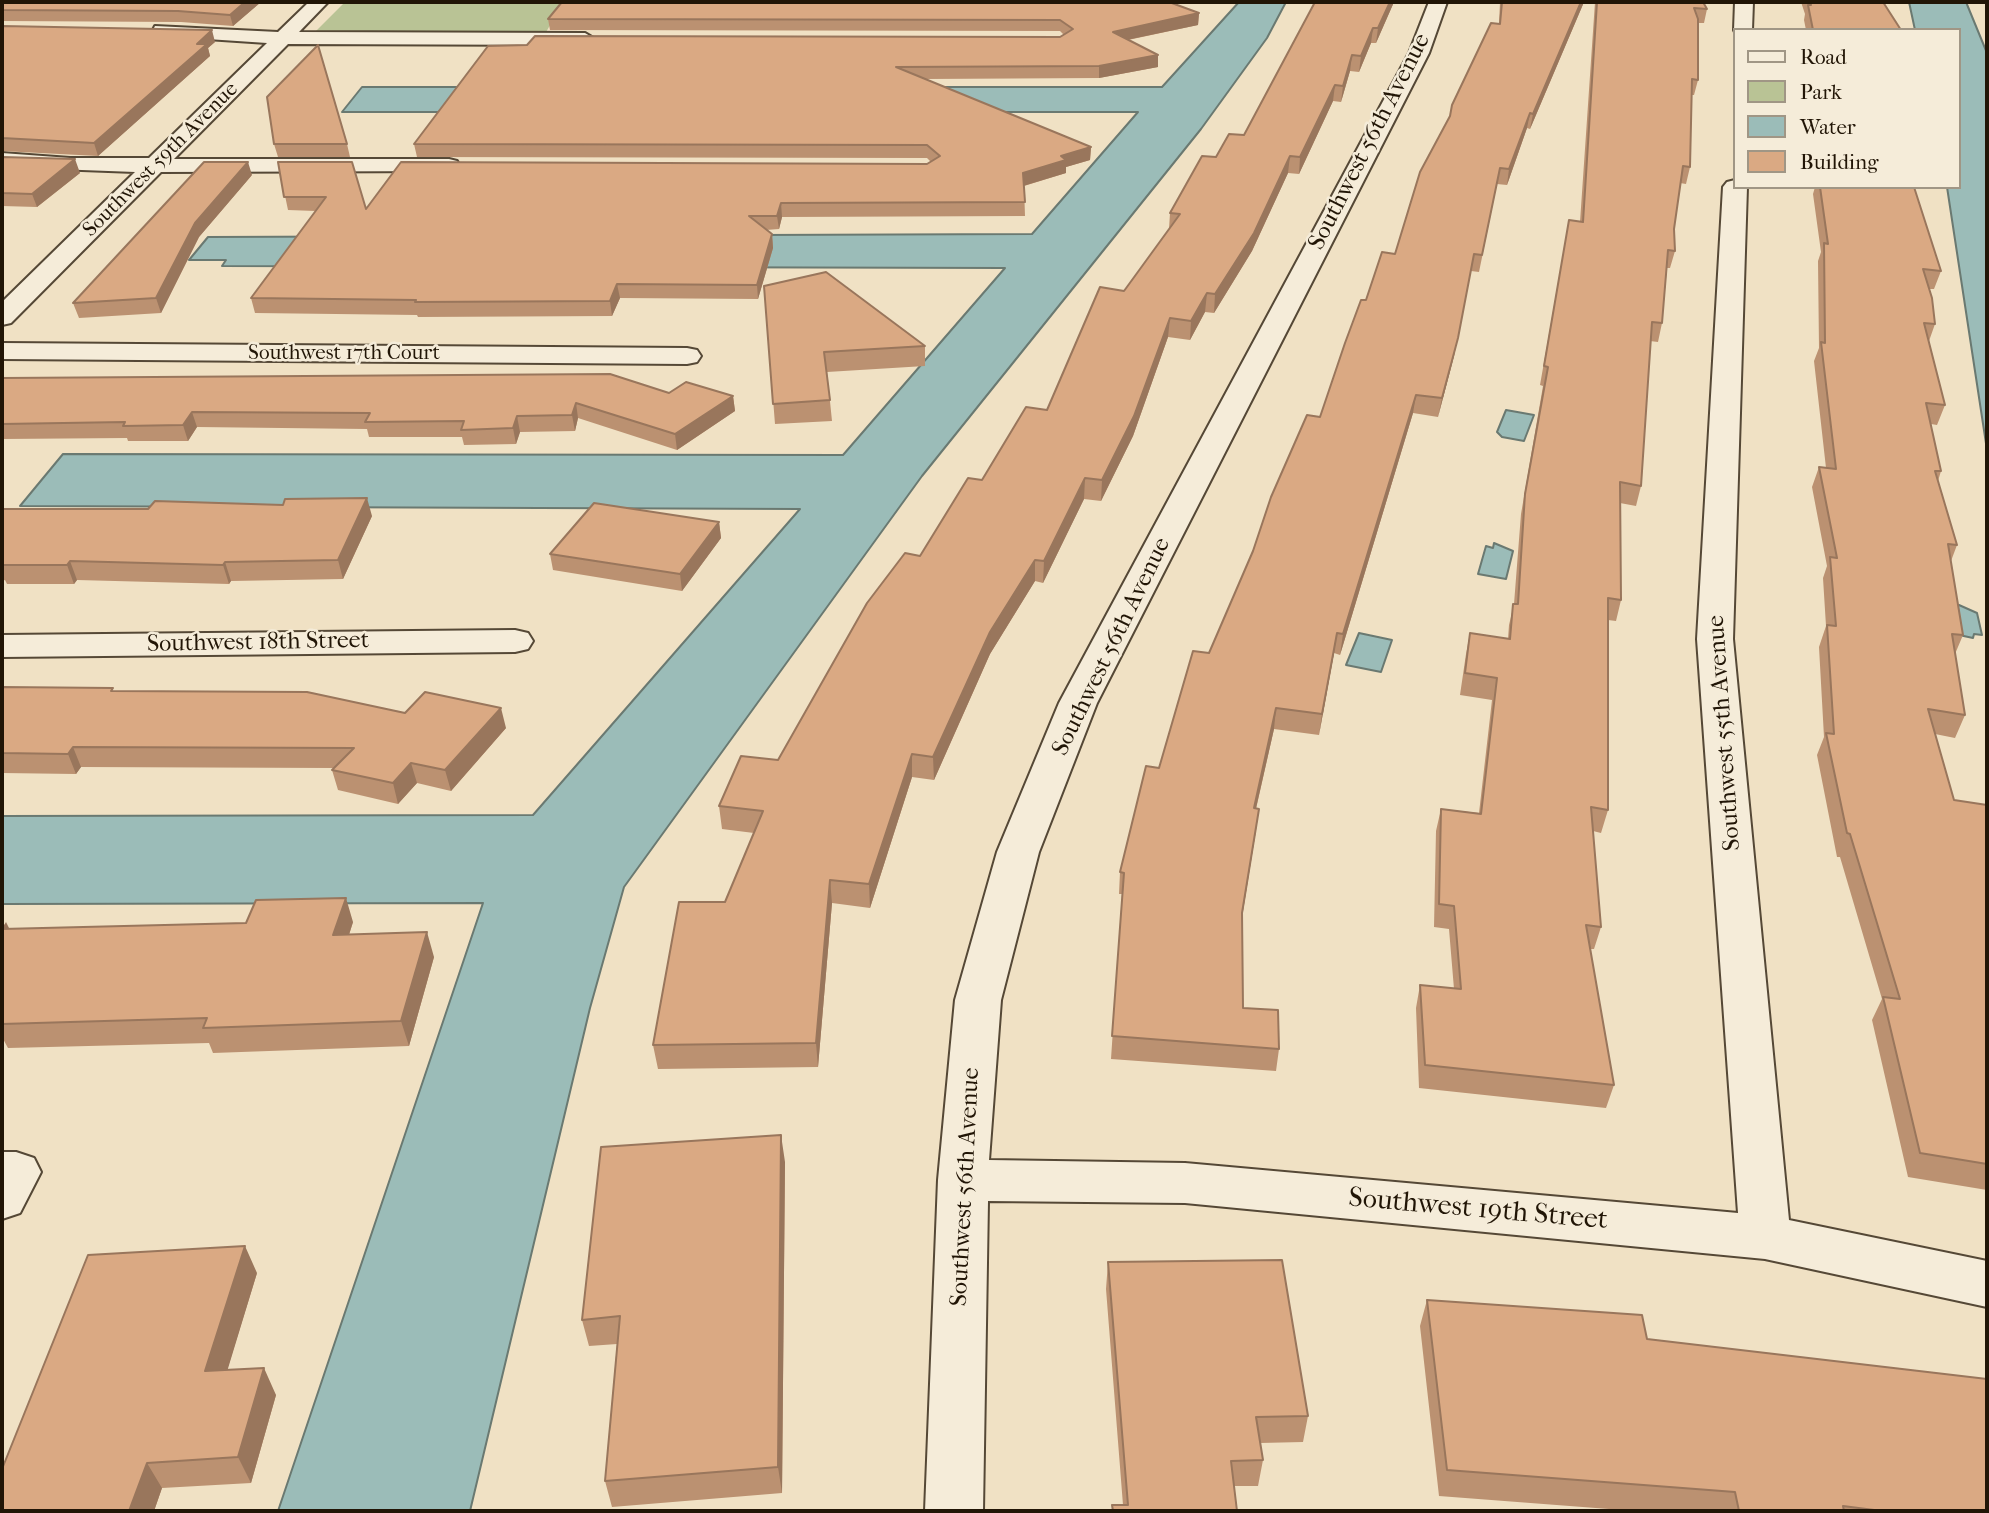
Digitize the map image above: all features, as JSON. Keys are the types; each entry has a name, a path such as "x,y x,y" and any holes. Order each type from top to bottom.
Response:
{"street":[{"name":"Southwest 59th Avenue","path":"2,317 158,165 319,2"},
{"name":"Southwest 56th Avenue","path":"954,1511 963,1180 978,1000 1018,852 1078,703 1419,52 1438,2"},
{"path":"1743,28 1744,2"},
{"path":"141,30 283,38 602,39"},
{"path":"2,160 70,165 466,166"},
{"name":"Southwest 55th Avenue","path":"1735,189 1714,639 1765,1237"},
{"name":"Southwest 17th Court","path":"2,351 687,356"},
{"name":"Southwest 18th Street","path":"2,646 514,641"},
{"name":"Southwest 19th Street","path":"963,1180 1185,1183 1765,1237 1987,1284"}],"green space":[{"path":"345,2 563,2 545,34 315,32"}],"water":[{"path":"1239,2 1286,2 1267,38 1201,129 922,476 624,887 590,1008 470,1511 278,1511 483,903 2,904 2,816 533,815 800,509 20,506 63,454 843,455 1005,268 222,266 226,260 189,260 208,237 1032,234 1138,112 342,112 362,87 1162,87"},
{"path":"1909,2 1966,2 1987,53 1987,450 1947,189 1961,189 1961,28 1915,28"},
{"path":"1506,410 1534,415 1524,441 1502,437 1497,432"},
{"path":"1494,543 1513,551 1506,579 1478,574 1486,546 1493,548"},
{"path":"1959,605 1977,613 1982,635 1974,634 1973,638 1959,635 1945,606"},
{"path":"1359,633 1392,640 1381,672 1346,665"}],"building":[{"path":"2,2 245,2 230,15 178,11 2,10"},
{"path":"562,2 1169,2 1199,13 1113,32 1158,55 1099,66 896,67 1091,147 1061,156 1066,160 1023,173 1025,202 781,203 777,216 749,216 772,234 757,285 617,284 610,301 415,302 416,300 251,298 326,197 284,197 278,162 352,162 366,209 401,162 927,164 940,156 927,145 414,144 488,46 527,45 535,36 1060,37 1073,29 1060,20 548,19"},
{"path":"1315,2 1390,2 1378,28 1373,28 1361,56 1352,55 1343,86 1335,85 1300,157 1290,156 1254,233 1215,294 1207,293 1191,321 1170,318 1134,416 1102,480 1085,478 1044,561 1035,560 990,632 933,757 912,754 869,884 830,880 816,1043 653,1045 679,902 725,902 763,811 719,806 741,756 778,760 867,603 905,553 920,556 968,478 982,480 1026,407 1047,410 1100,287 1124,291 1180,214 1170,213 1202,156 1216,157 1229,134 1244,135"},
{"path":"1502,2 1581,2 1533,114 1530,113 1509,169 1500,168 1482,255 1474,254 1458,338 1442,398 1416,395 1343,634 1337,633 1322,714 1276,708 1254,808 1259,809 1242,913 1243,1008 1278,1010 1279,1049 1112,1036 1124,873 1120,872 1146,766 1159,768 1193,651 1209,653 1307,415 1320,417 1361,300 1366,300 1382,252 1395,254 1420,172 1450,116 1452,105 1491,23 1500,24"},
{"path":"1597,2 1703,2 1707,9 1694,8 1698,19 1698,80 1692,79 1690,167 1683,166 1674,229 1675,251 1668,250 1662,323 1652,322 1641,486 1620,482 1621,600 1608,598 1608,810 1591,807 1601,927 1586,925 1614,1085 1425,1065 1420,985 1461,989 1454,906 1439,904 1441,809 1481,814 1497,678 1465,673 1470,633 1510,639 1513,604 1518,604 1525,494 1548,367 1544,366 1569,220 1583,222"},
{"path":"1810,2 1883,2 1900,28 1813,28 1808,5 1811,5"},
{"path":"2,26 212,30 197,44 207,44 94,143 2,138"},
{"path":"318,45 347,144 274,144 267,97"},
{"path":"2,157 75,159 32,194 2,193"},
{"path":"204,162 248,162 195,223 156,298 73,303"},
{"path":"1820,189 1915,189 1941,271 1923,269 1932,298 1935,324 1924,323 1945,405 1926,403 1941,471 1935,471 1957,545 1948,544 1963,635 1952,634 1965,715 1928,709 1954,800 1987,805 1987,1164 1920,1153 1883,997 1900,999 1850,834 1847,833 1826,733 1834,734 1827,625 1836,626 1830,557 1837,558 1819,467 1836,469 1821,342 1825,343 1824,243 1828,244"},
{"path":"826,272 925,346 824,352 830,400 773,404 764,286"},
{"path":"610,374 669,393 686,382 733,396 675,434 576,403 572,415 517,416 513,428 461,430 464,421 365,422 370,413 192,412 183,425 123,426 125,422 2,424 2,378"},
{"path":"367,498 338,560 225,562 223,565 70,561 67,565 2,565 2,509 148,509 155,501 283,505 285,499"},
{"path":"594,503 719,522 680,574 550,554"},
{"path":"2,687 113,688 111,691 307,692 405,713 425,692 501,708 445,770 411,763 393,783 332,770 354,748 73,747 68,754 2,753"},
{"path":"346,898 333,935 427,932 401,1021 203,1028 207,1018 2,1024 2,929 246,923 256,900"},
{"path":"781,1135 778,1467 605,1481 620,1316 582,1320 601,1147"},
{"path":"245,1246 205,1371 264,1368 238,1457 147,1463 129,1511 2,1511 2,1469 88,1255"},
{"path":"1282,1260 1308,1416 1256,1417 1263,1460 1231,1461 1237,1511 1113,1511 1112,1505 1128,1505 1108,1262"},
{"path":"1427,1300 1642,1315 1647,1339 1987,1379 1987,1511 1882,1511 1843,1506 1844,1511 1739,1511 1735,1492 1447,1470"}]}
